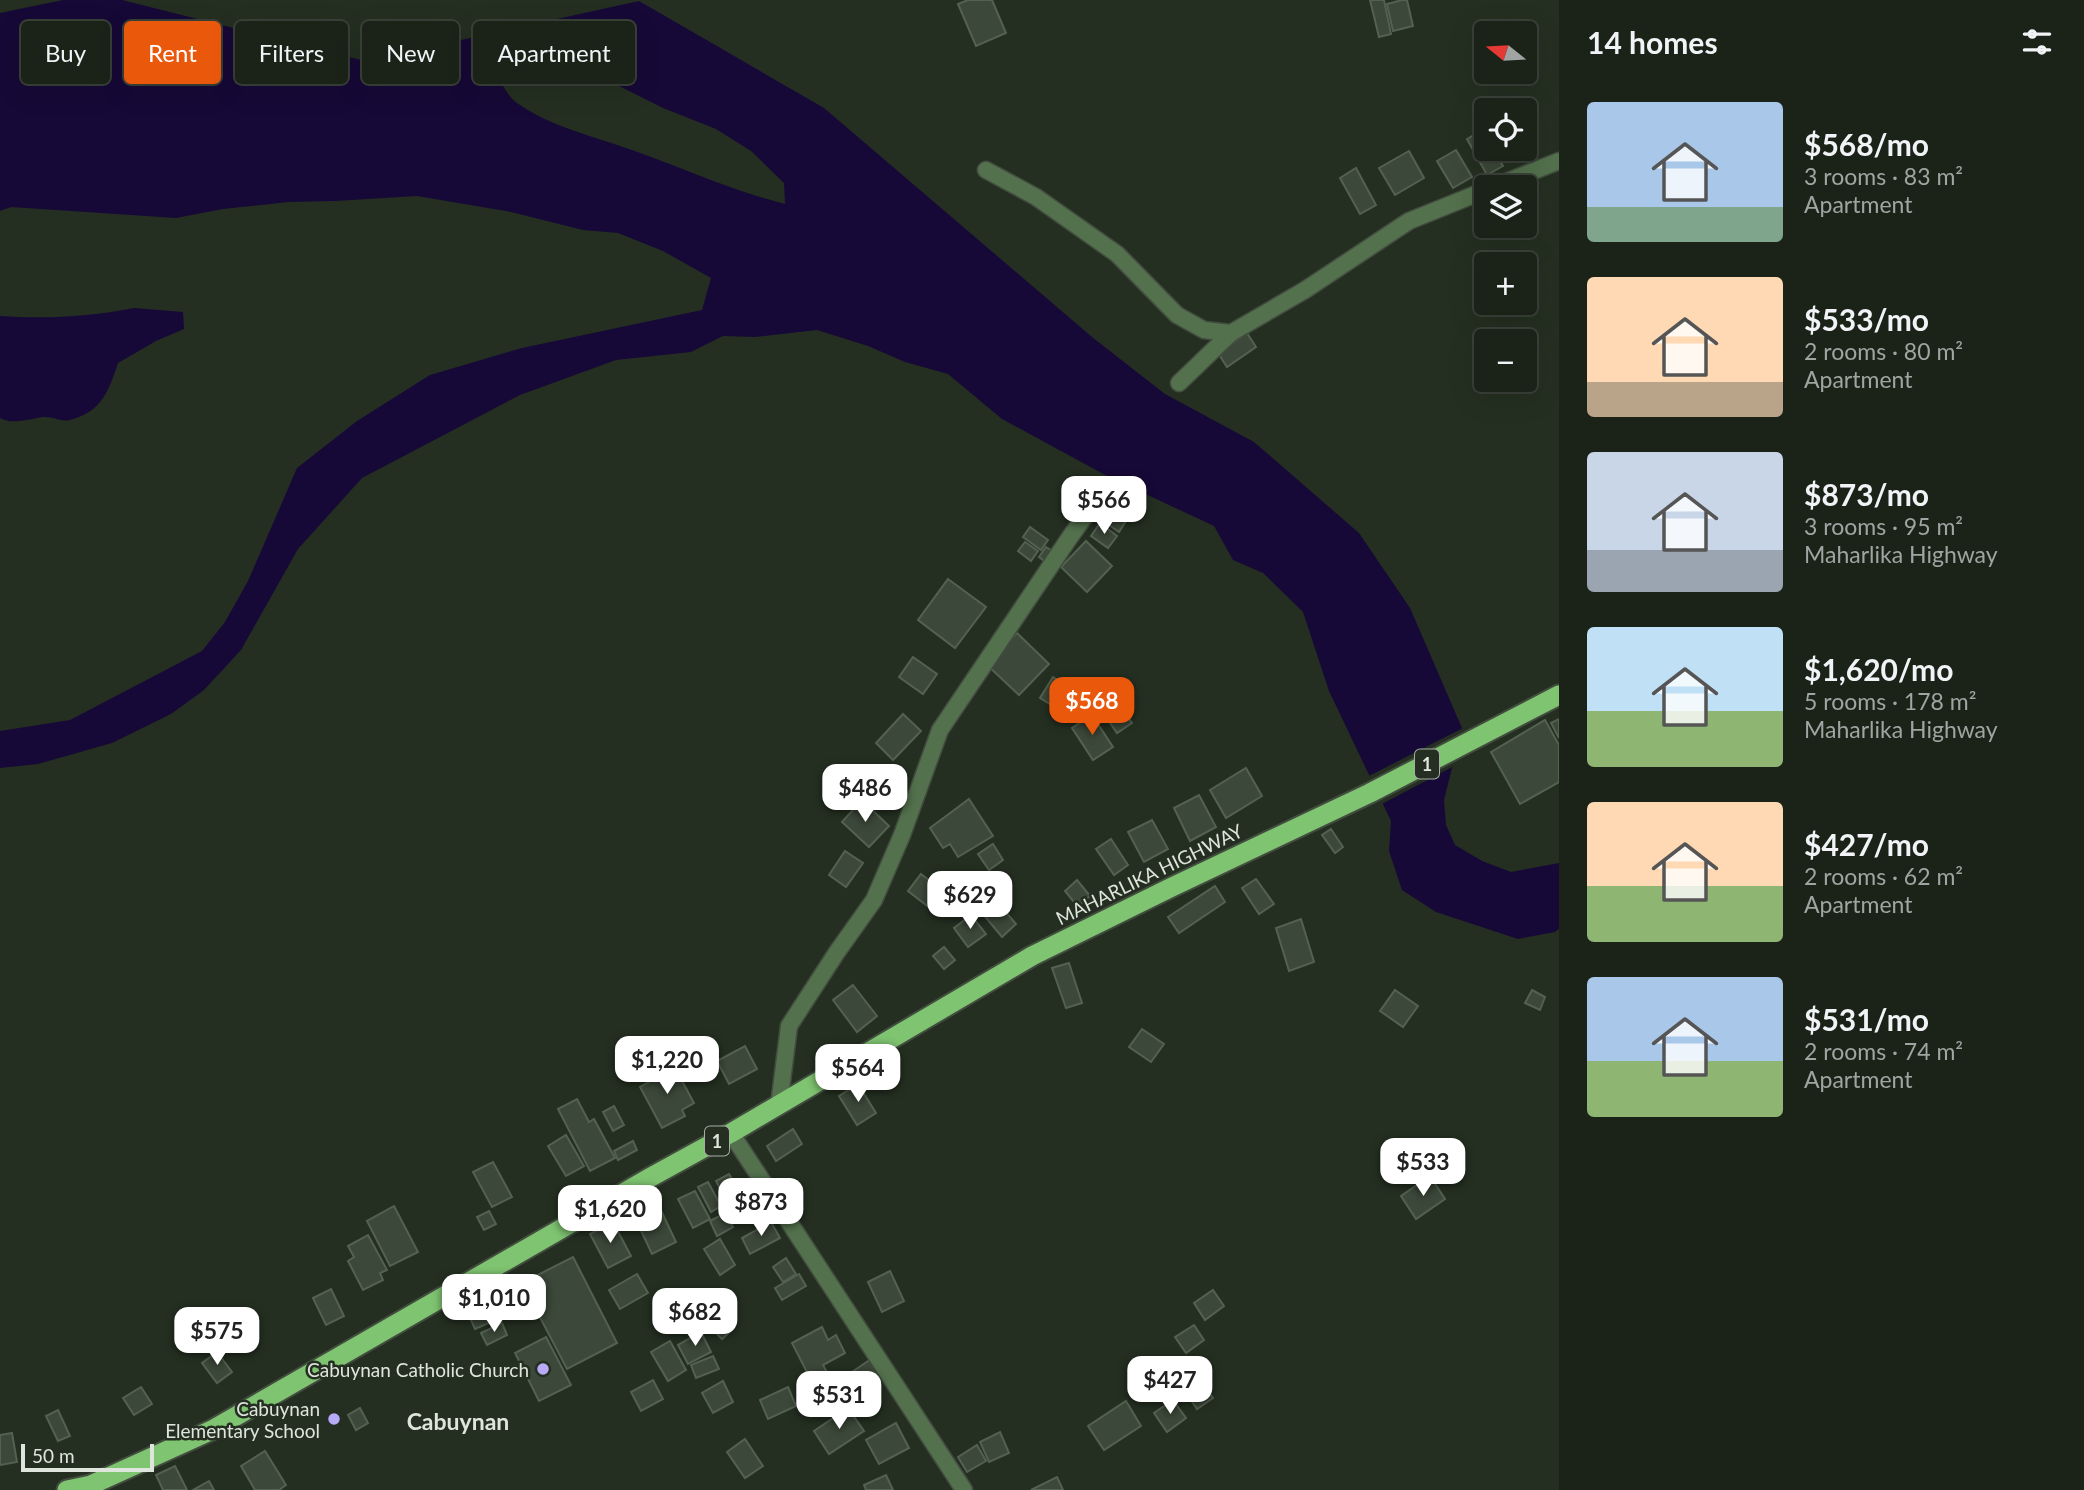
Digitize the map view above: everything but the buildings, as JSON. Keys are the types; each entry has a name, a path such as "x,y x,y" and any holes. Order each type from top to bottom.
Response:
{"highway":[{"name":"MAHARLIKA HIGHWAY","path":"67,1490 91,1485 212,1430 731,1133 1032,956 1370,793 1559,695"}],"street":[{"path":"1523,175 1559,161"},
{"path":"986,170 1036,197 1116,254 1177,315 1204,330 1231,333"},
{"path":"1179,383 1231,333 1305,290 1409,221 1474,195"},
{"path":"779,1105 789,1026 874,900 902,835 940,730 1098,498"},
{"path":"731,1133 963,1490"}],"shaded area":[{"path":"63,0 122,0 206,21 124,21 124,84 221,84 221,25 235,28 235,84 348,84 348,57 362,60 362,84 459,84 459,40 473,37 473,84 505,84 503,86 517,103 558,125 785,204 784,183 751,151 716,129 663,108 615,84 635,84 635,21 548,21 639,1 824,108 1092,337 1165,394 1254,442 1359,533 1410,608 1462,728 1444,800 1446,825 1455,845 1482,861 1511,872 1559,863 1559,929 1518,939 1436,912 1402,890 1389,851 1391,821 1329,691 1303,612 1263,573 1233,560 1214,526 1107,476 1002,419 948,374 905,362 868,346 817,330 755,337 723,336 691,352 616,360 520,395 362,478 298,549 241,650 204,690 171,714 112,743 38,764 0,768 0,731 70,720 202,651 225,622 248,581 297,468 357,421 430,375 522,348 702,310 711,278 663,251 618,233 583,230 511,212 417,196 289,202 223,209 176,218 11,207 0,211 0,13"},
{"path":"134,308 183,312 184,329 156,341 118,363 103,399 90,412 67,420 46,417 15,421 0,418 0,316 67,316"}],"pier":[{"path":"1465,727 1456,765 1380,805 1367,777"}],"place":[{"name":"Cabuynan Catholic Church","path":"543,1369"},
{"name":"Cabuynan Elementary School","path":"334,1419"}],"district":[{"name":"Cabuynan","path":"458,1421"}]}
